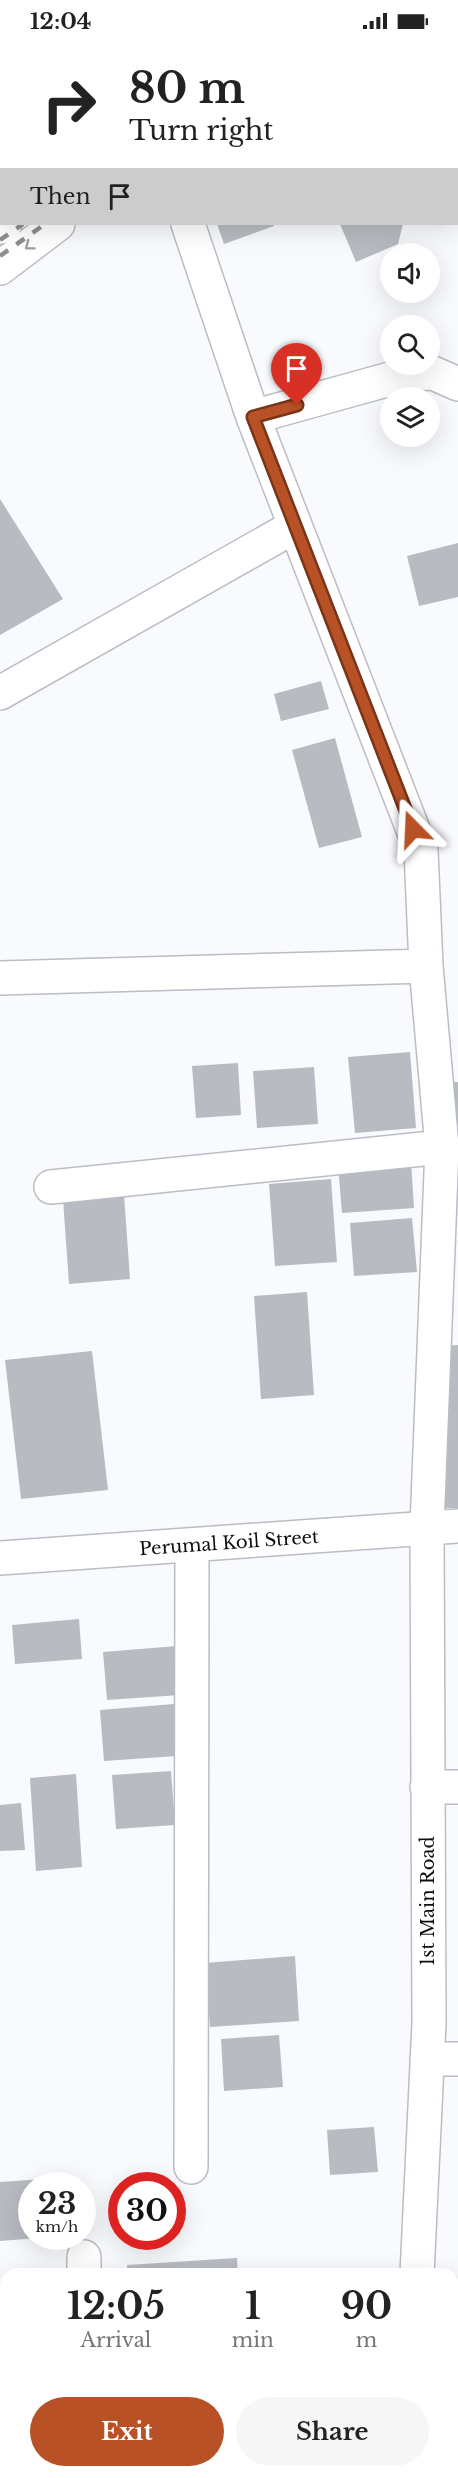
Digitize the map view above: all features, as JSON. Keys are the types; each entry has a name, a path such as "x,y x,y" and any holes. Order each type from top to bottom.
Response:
{"street":[{"path":"0,268 57,225"},
{"name":"1st Main Road","path":"188,225 253,417 421,850 426,966 442,1147 442,1787 429,2023 442,2059 418,2268"},
{"path":"253,417 408,374 433,373 458,384"},
{"path":"0,693 295,526"},
{"path":"0,978 426,966"},
{"path":"51,1187 442,1147"},
{"name":"Perumal Koil Street","path":"0,1558 192,1546 443,1526"},
{"path":"191,2167 192,1546"}],"building":[{"path":"217,225 274,225 274,226 224,244"},
{"path":"340,225 403,225 398,243 380,243 380,252 356,262"},
{"path":"0,499 63,599 0,635"},
{"path":"458,543 458,597 419,606 407,556"},
{"path":"321,681 329,709 281,721 274,694"},
{"path":"335,738 362,837 319,848 292,750"},
{"path":"410,1052 416,1128 355,1133 348,1057"},
{"path":"238,1063 241,1115 196,1118 192,1066"},
{"path":"314,1067 318,1124 257,1128 253,1071"},
{"path":"450,1082 458,1082 458,1171 452,1171"},
{"path":"411,1161 414,1208 342,1213 338,1166"},
{"path":"331,1179 337,1262 275,1266 269,1184"},
{"path":"124,1195 130,1279 69,1284 63,1199"},
{"path":"412,1218 417,1272 354,1276 350,1223"},
{"path":"307,1292 314,1395 261,1399 254,1296"},
{"path":"458,1345 458,1508 440,1508 438,1346"},
{"path":"92,1351 108,1490 21,1499 5,1360"},
{"path":"79,1619 82,1659 15,1664 12,1625"},
{"path":"177,1646 180,1695 107,1700 103,1652"},
{"path":"174,1704 177,1756 104,1761 100,1710"},
{"path":"171,1771 175,1825 116,1829 112,1775"},
{"path":"76,1774 82,1867 36,1871 30,1778"},
{"path":"21,1803 25,1850 0,1851 0,1805"},
{"path":"295,1956 299,2021 210,2027 205,1963"},
{"path":"279,2035 283,2087 224,2091 221,2039"},
{"path":"374,2127 378,2172 330,2175 327,2130"},
{"path":"18,2181 18,2240 0,2241 0,2182"},
{"path":"237,2258 238,2268 127,2268 127,2265"}],"railway":[{"path":"0,240 22,225"},
{"path":"0,256 44,225"}],"route":[{"path":"297,405 253,417 413,829"}]}
